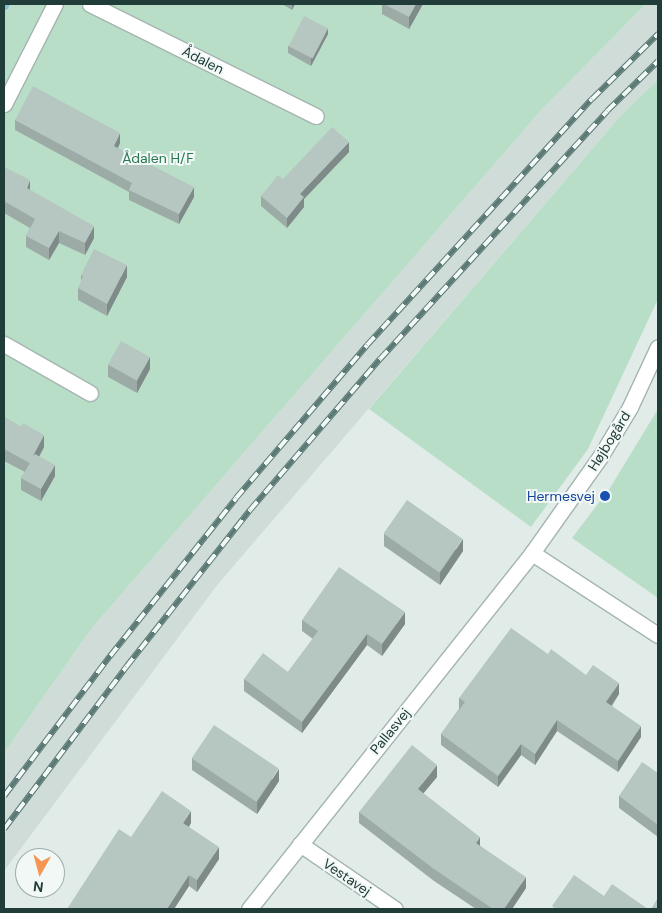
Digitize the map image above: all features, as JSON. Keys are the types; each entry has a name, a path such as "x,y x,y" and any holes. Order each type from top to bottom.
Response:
{"street":[{"path":"4,104 55,4"},
{"name":"Ådalen","path":"90,4 316,116"},
{"path":"4,344 90,393"},
{"name":"Højbogård","path":"532,553 600,457 630,407 658,347"},
{"path":"532,553 658,635"},
{"name":"Pallasvej","path":"249,909 532,553"},
{"name":"Vestavej","path":"300,844 395,909"}],"shaded area":[{"path":"646,4 658,4 658,80 622,114 218,584 21,848 15,848 15,856 4,871 4,753 91,629 543,108"}],"green space":[{"name":"Ådalen H/F","path":"4,4 646,4 543,108 91,629 4,753"},
{"path":"658,80 658,299 588,449 531,527 369,409 622,114"},
{"path":"658,409 658,598 572,538 610,488"}],"building":[{"path":"384,4 416,4 409,17"},
{"path":"304,16 328,28 313,59 289,46"},
{"path":"33,86 120,133 114,146 194,187 179,214 129,190 132,183 15,120"},
{"path":"332,127 349,142 300,194 304,197 287,218 261,196 278,175 283,179"},
{"path":"4,167 30,180 27,188 94,226 85,243 59,231 49,248 26,236 35,219 4,201"},
{"path":"94,249 127,265 107,304 78,288 83,276 81,275"},
{"path":"121,341 150,357 137,381 108,365"},
{"path":"4,417 21,427 23,423 44,435 33,456 35,454 55,465 41,489 21,478 30,463 4,449"},
{"path":"407,500 463,539 439,573 383,534"},
{"path":"339,567 405,612 382,644 367,634 302,722 244,679 263,653 288,672 318,631 302,620"},
{"path":"511,628 548,654 551,649 586,675 593,665 619,683 606,702 641,726 618,761 557,720 535,754 521,744 498,776 441,734 465,702 459,698"},
{"path":"214,725 279,769 256,802 192,758"},
{"path":"412,745 437,765 418,789 480,837 476,843 526,877 504,909 493,909 434,869 359,812"},
{"path":"642,762 658,773 658,825 619,796"},
{"path":"162,791 191,811 183,823 219,847 197,880 189,875 167,909 67,909 119,829 131,837"},
{"path":"574,875 604,896 612,884 648,909 556,909 552,906"},
{"path":"658,898 658,909 651,909"}],"railway":[{"path":"4,796 110,656 236,498 367,345 592,99 658,34"},
{"path":"4,829 126,667 250,510 380,359 607,111 658,61"}],"place":[{"name":"Hermesvej","path":"605,496"}]}
